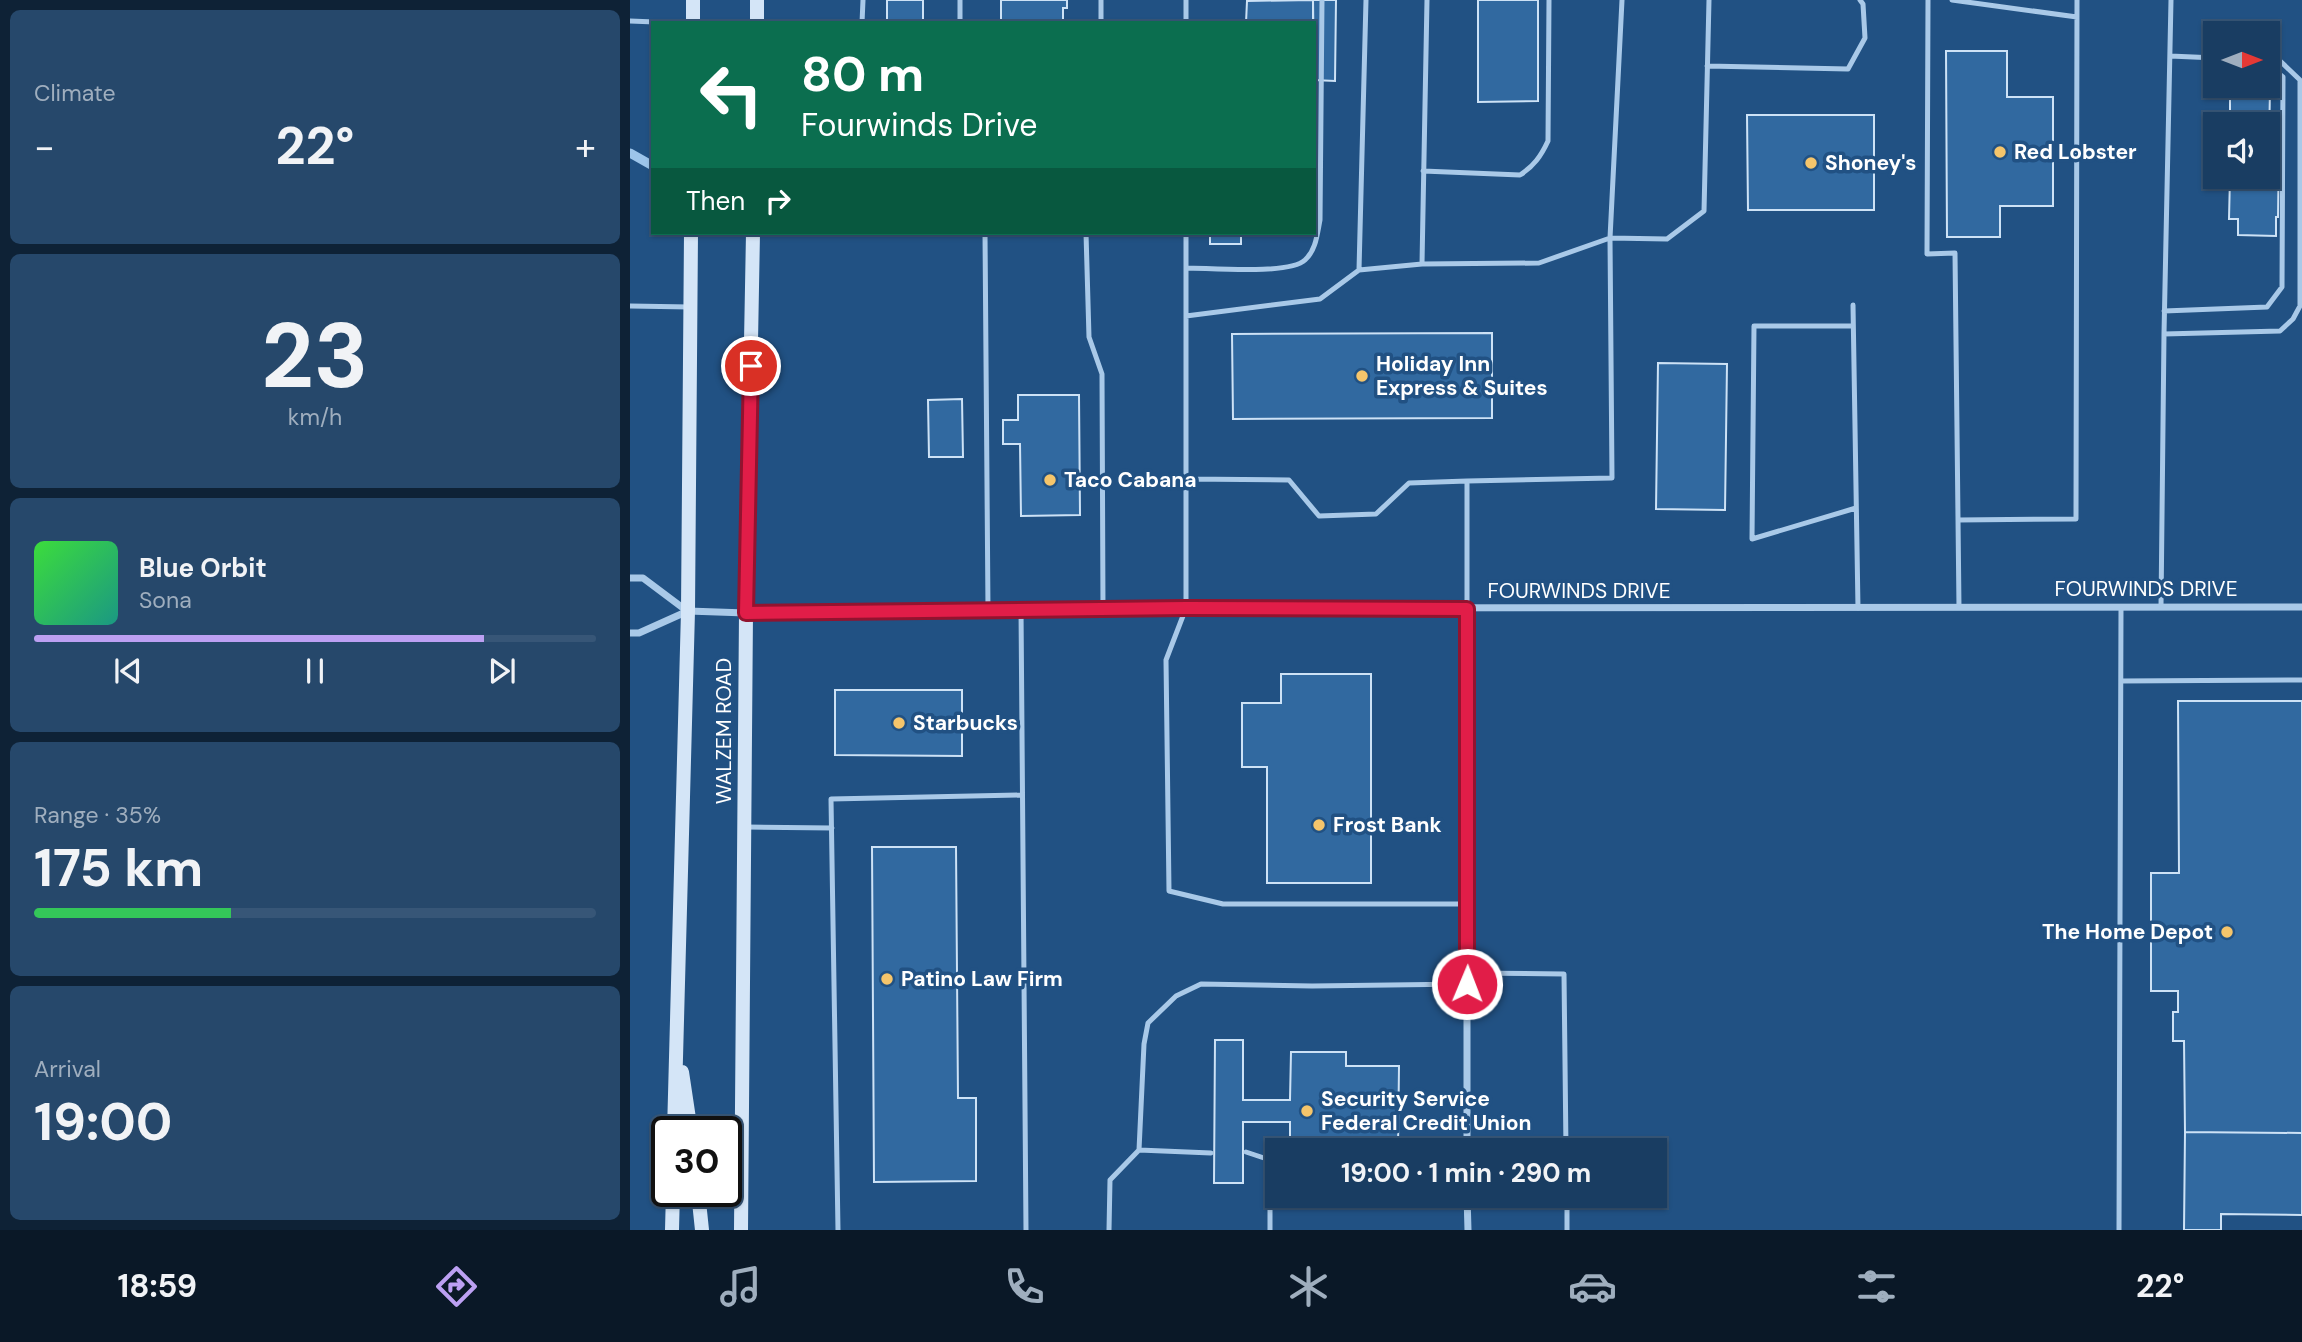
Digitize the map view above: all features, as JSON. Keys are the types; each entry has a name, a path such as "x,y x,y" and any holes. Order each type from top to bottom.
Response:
{"main road":[{"path":"692,21 693,0"},
{"path":"757,0 757,21"},
{"name":"WALZEM ROAD","path":"674,1116 688,611 691,235"},
{"name":"WALZEM ROAD","path":"741,1230 746,613 753,235"},
{"path":"676,1025 689,1116"},
{"path":"672,1230 673,1207"},
{"path":"700,1207 702,1230"}],"street":[{"path":"630,578 643,578 688,611 639,633 630,633"},
{"name":"FOURWINDS DRIVE","path":"688,611 746,613 1186,608 2302,607"},
{"path":"1467,609 1467,1138"},
{"path":"1467,1208 1468,1230"}],"lane":[{"path":"862,21 863,0"},
{"path":"960,0 960,21"},
{"path":"1101,0 1101,21"},
{"path":"1186,0 1186,21"},
{"path":"1186,268 1284,269 1303,262 1315,246 1320,220 1322,0"},
{"path":"1359,270 1366,0"},
{"path":"1422,264 1427,0"},
{"path":"1423,172 1520,175 1533,167 1548,141 1549,0"},
{"path":"1186,479 1289,480 1319,516 1376,514 1409,483 1612,478 1611,238 1622,0"},
{"path":"1186,316 1320,299 1359,270 1422,264 1539,262 1611,238 1667,239 1704,211 1709,0"},
{"path":"1707,66 1848,68 1865,38 1863,4 1860,0"},
{"path":"1928,0 1927,254 1955,253 1959,607"},
{"path":"1952,0 2077,17"},
{"path":"1958,520 2076,519 2077,0"},
{"path":"2161,607 2171,0"},
{"path":"630,21 651,22"},
{"path":"2170,56 2203,57"},
{"path":"2164,334 2280,331 2293,319 2300,306 2301,80 2280,61"},
{"path":"2164,311 2267,307 2282,287 2283,77 2280,74"},
{"path":"985,235 988,610"},
{"path":"1086,235 1089,337 1102,374 1103,609"},
{"path":"1186,235 1186,608 1166,660 1169,891 1223,904 1467,904"},
{"path":"630,306 691,307"},
{"path":"1853,306 1858,608"},
{"path":"1853,326 1754,326 1752,539 1856,508"},
{"path":"1467,481 1467,609"},
{"path":"2119,1230 2121,607"},
{"path":"1021,610 1026,1230"},
{"path":"2121,681 2302,680"},
{"path":"838,1230 831,799 1022,795"},
{"path":"745,827 832,828"},
{"path":"1467,973 1564,974 1566,1138"},
{"path":"1109,1230 1110,1180 1139,1150 1144,1044 1148,1023 1176,996 1201,984 1467,984"},
{"path":"1139,1150 1211,1153"},
{"path":"1246,1152 1270,1160 1270,1230"},
{"path":"1566,1208 1567,1230"}],"building":[{"path":"887,0 923,0 923,21 887,21"},
{"path":"1001,0 1067,0 1067,8 1063,8 1063,21 1001,21"},
{"path":"1313,0 1313,21 1246,21 1247,1"},
{"path":"1313,0 1336,0 1335,81 1316,80 1316,21 1313,21"},
{"path":"1478,0 1538,0 1538,101 1478,102"},
{"name":"Red Lobster","path":"1946,51 2007,51 2007,97 2053,97 2053,206 2000,206 2000,237 1947,237"},
{"path":"2230,98 2270,98 2270,112 2230,112"},
{"name":"Shoney's","path":"1747,115 1874,115 1874,210 1748,210"},
{"path":"2230,189 2278,189 2276,236 2238,235 2238,219 2229,219"},
{"path":"1210,235 1241,235 1241,244 1210,244"},
{"name":"Holiday Inn Express & Suites","path":"1492,333 1492,418 1233,419 1232,334"},
{"path":"1658,363 1727,364 1725,510 1656,509"},
{"name":"Taco Cabana","path":"1018,395 1079,395 1080,515 1021,516 1020,444 1003,444 1003,420 1018,420"},
{"path":"962,399 963,457 929,457 928,400"},
{"name":"Frost Bank","path":"1281,674 1371,674 1371,883 1267,883 1267,767 1242,767 1242,703 1281,703"},
{"name":"Starbucks","path":"835,690 962,690 962,756 835,755"},
{"name":"The Home Depot","path":"2178,701 2302,701 2302,1133 2185,1132 2184,1041 2173,1041 2173,1012 2178,1012 2178,991 2151,991 2151,873 2179,873"},
{"path":"872,847 956,847 958,1098 976,1098 976,1181 874,1182"},
{"name":"Security Service Federal Credit Union","path":"1215,1040 1243,1040 1243,1100 1290,1100 1291,1052 1346,1052 1346,1066 1399,1066 1398,1138 1290,1138 1290,1122 1243,1122 1243,1183 1214,1183"},
{"path":"2185,1132 2302,1133 2302,1215 2221,1214 2221,1230 2184,1230"}],"waterway":[{"path":"630,153 651,165"}],"place":[{"name":"Red Lobster","path":"2000,152"},
{"name":"Shoney's","path":"1811,163"},
{"name":"Holiday Inn Express & Suites","path":"1362,376"},
{"name":"Taco Cabana","path":"1050,480"},
{"name":"Starbucks","path":"899,723"},
{"name":"Frost Bank","path":"1319,825"},
{"name":"The Home Depot","path":"2227,932"},
{"name":"Patino Law Firm","path":"887,979"},
{"name":"Security Service Federal Credit Union","path":"1307,1111"}],"route":[{"path":"751,366 746,613 1186,608 1467,609 1467,984"}]}
